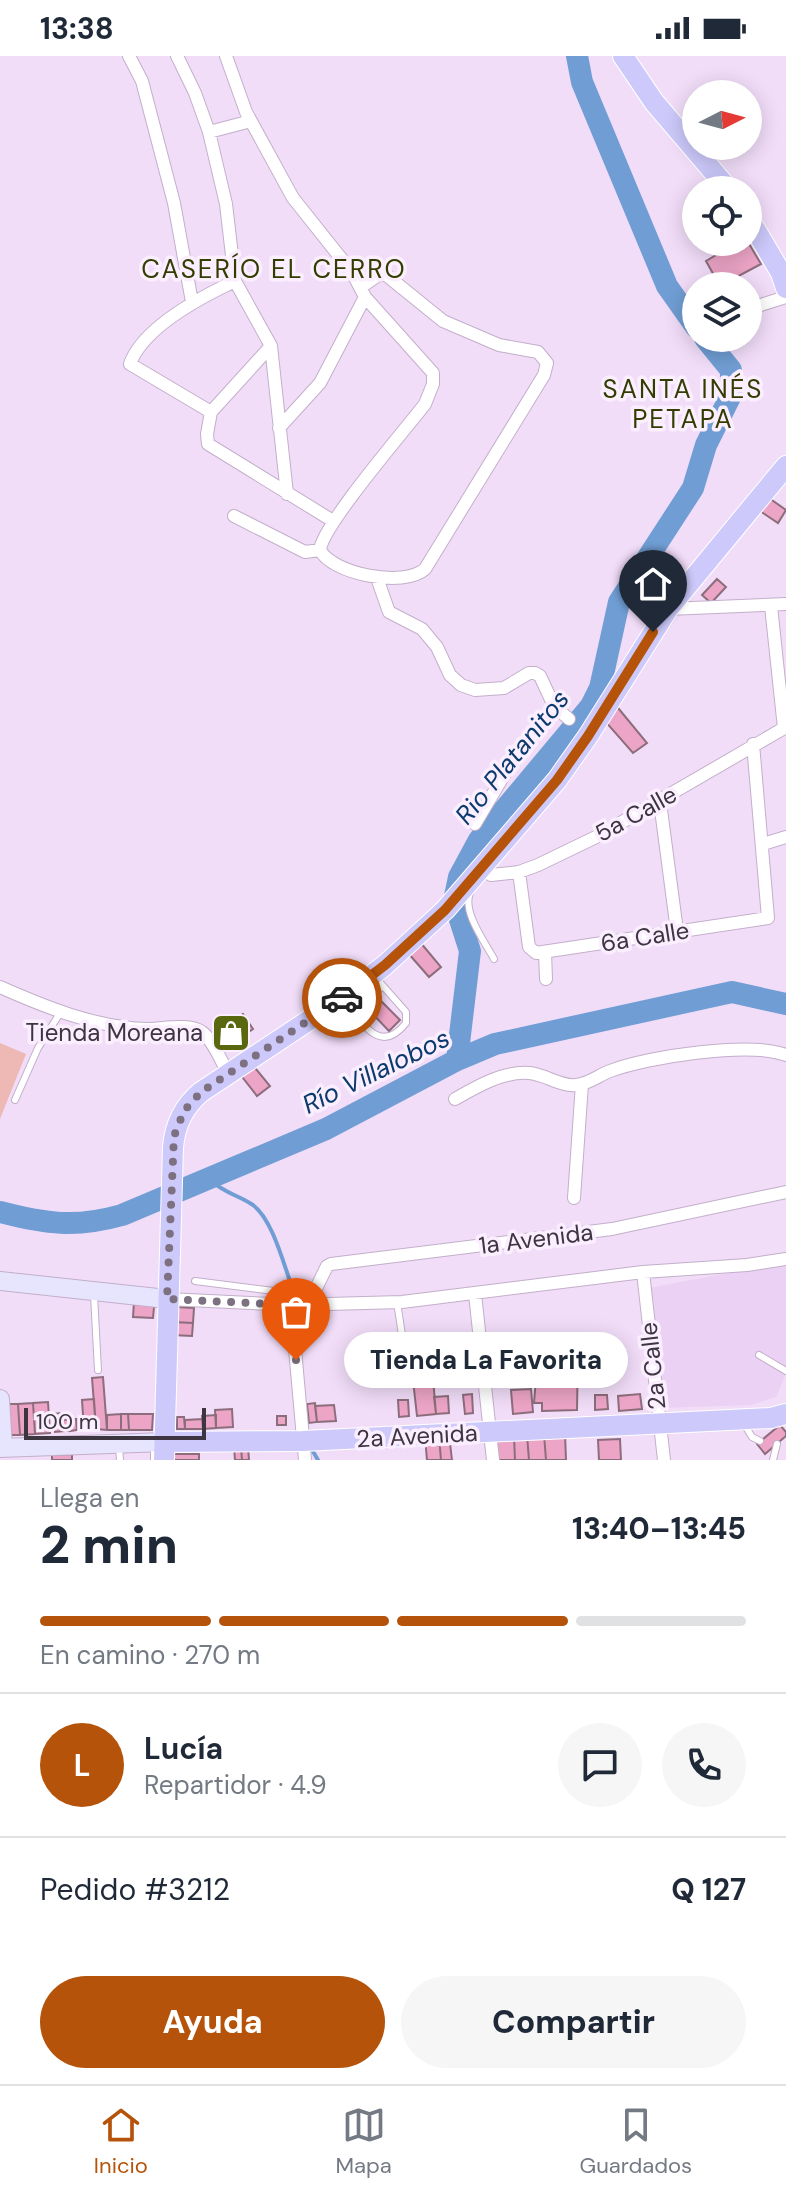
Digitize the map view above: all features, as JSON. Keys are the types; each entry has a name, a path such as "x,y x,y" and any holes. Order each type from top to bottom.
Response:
{"main road":[{"path":"623,56 654,102 717,176"},
{"path":"762,241 784,278"},
{"path":"159,1451 173,1147 177,1125 191,1100 228,1073 349,1004 378,980 445,910 557,780 668,609 786,466"},
{"path":"0,1281 167,1299"},
{"path":"0,1399 2,1452"},
{"name":"2a Avenida","path":"2,1452 308,1446 490,1432 771,1418 786,1414"}],"street":[{"path":"129,56 142,81 174,203 192,302"},
{"path":"177,56 209,132 226,204 235,281 271,346 287,494"},
{"path":"226,56 251,121 293,198 363,292 433,373 433,384 425,404 333,521 320,550 328,560 377,578 412,577 425,569 544,375 547,363 538,352 499,345 443,321 385,274 377,276 363,292 320,383 279,428"},
{"path":"209,132 251,121"},
{"path":"211,412 130,364 140,344 192,302 235,281"},
{"path":"762,305 786,297"},
{"path":"271,346 211,412 208,444 333,521"},
{"path":"234,516 305,552 320,550"},
{"path":"377,578 389,612 422,629 437,647 450,675 461,685 475,690 504,688 529,673 535,673 540,676 554,706 569,719"},
{"path":"668,609 786,604"},
{"path":"771,606 785,728"},
{"path":"475,824 513,760 554,706"},
{"name":"5a Calle","path":"470,879 519,872 598,836 785,728"},
{"path":"753,744 763,844 786,837"},
{"path":"660,802 677,931"},
{"name":"6a Calle","path":"545,953 768,918 763,844"},
{"path":"519,872 529,947 536,953 545,953 546,979"},
{"path":"0,987 38,1004 124,1027 196,1030 205,1035 228,1073"},
{"path":"455,1099 486,1082 529,1073 572,1086 611,1071 665,1058 734,1050 775,1051 786,1055"},
{"path":"574,1198 582,1084"},
{"name":"1a Avenida","path":"308,1305 327,1266 331,1264 612,1229 786,1192"},
{"path":"167,1299 285,1305 397,1302 643,1272 732,1267 786,1259"},
{"name":"2a Calle","path":"643,1272 664,1460"},
{"path":"475,1294 493,1460"},
{"path":"285,1305 308,1446"}],"lane":[{"path":"470,879 468,900 472,918 494,959"},
{"path":"349,1004 373,1033 391,1037 399,1032 406,1023 406,1012 378,980"},
{"path":"15,1100 38,1048 62,1010"},
{"path":"195,1281 274,1291 285,1305"},
{"path":"239,1286 240,1303"},
{"path":"94,1291 98,1370"},
{"path":"397,1302 407,1368"},
{"path":"759,1355 786,1371"},
{"path":"741,1420 752,1437 760,1441"},
{"path":"773,1460 777,1444"}],"shaded area":[{"path":"0,1043 26,1054 0,1119"},
{"path":"786,1262 786,1374 776,1397 751,1405 661,1408 649,1288"}],"building":[{"path":"714,256 756,256 761,264 746,272 712,272 706,261"},
{"path":"769,498 786,510 778,523 760,511"},
{"path":"717,579 726,587 711,603 702,595"},
{"path":"614,703 647,743 633,753 604,720"},
{"path":"420,942 441,967 429,977 408,953"},
{"path":"380,1000 400,1020 389,1031 369,1010"},
{"name":"Tienda Moreana","path":"243,1014 253,1029 220,1052 210,1037"},
{"path":"251,1063 270,1086 257,1096 239,1073"},
{"path":"134,1302 151,1303 154,1307 153,1318 133,1317"},
{"path":"177,1307 194,1308 193,1323 172,1322"},
{"path":"172,1322 193,1323 192,1336 172,1335"},
{"path":"560,1340 561,1347 578,1346 577,1410 542,1411 542,1403 534,1403 539,1341"},
{"path":"103,1377 107,1430 96,1429 92,1378"},
{"path":"433,1378 436,1414 417,1416 413,1380"},
{"path":"531,1389 533,1412 513,1414 511,1390"},
{"path":"472,1394 473,1413 465,1414 463,1395"},
{"path":"640,1394 642,1409 619,1411 618,1396"},
{"path":"595,1395 607,1395 608,1409 595,1410"},
{"path":"448,1396 449,1413 436,1414 434,1397"},
{"path":"94,1399 96,1429 84,1430 82,1400"},
{"path":"398,1400 408,1400 409,1416 399,1417"},
{"path":"48,1402 50,1433 35,1434 33,1403"},
{"path":"33,1403 35,1434 20,1435 18,1404"},
{"path":"315,1403 317,1422 309,1423 307,1404"},
{"path":"5,1404 18,1404 20,1435 10,1435"},
{"path":"334,1405 336,1421 317,1422 315,1406"},
{"path":"232,1409 233,1427 216,1428 215,1410"},
{"path":"62,1413 64,1431 55,1432 53,1414"},
{"path":"121,1414 128,1414 129,1430 121,1430"},
{"path":"121,1414 121,1430 107,1430 107,1415"},
{"path":"128,1414 153,1414 152,1430 129,1430"},
{"path":"216,1415 216,1428 203,1429 202,1416"},
{"path":"277,1416 286,1416 286,1425 277,1425"},
{"path":"177,1417 184,1417 185,1429 177,1429"},
{"path":"83,1418 84,1430 77,1430 76,1419"},
{"path":"69,1419 76,1419 77,1430 70,1431"},
{"path":"69,1419 70,1431 64,1431 63,1420"},
{"path":"203,1419 203,1429 185,1429 185,1420"},
{"path":"780,1425 786,1436 765,1454 757,1444"},
{"path":"565,1433 566,1460 546,1460 544,1434"},
{"path":"544,1434 546,1460 529,1460 527,1435"},
{"path":"449,1435 452,1460 441,1460 439,1436"},
{"path":"527,1435 529,1460 515,1460 514,1436"},
{"path":"439,1436 441,1460 427,1460 425,1437"},
{"path":"514,1436 515,1460 494,1460 492,1441"},
{"path":"620,1439 621,1460 599,1460 598,1440"},
{"path":"241,1446 248,1446 249,1460 242,1460"},
{"path":"241,1446 242,1460 235,1460 234,1447"},
{"path":"72,1454 72,1460 52,1460 52,1455"},
{"path":"165,1454 199,1454 199,1460 165,1460"}],"waterway":[{"path":"577,56 582,82 667,286 682,307"},
{"name":"Rio Platanitos","path":"457,1060 470,951 454,901 459,877 479,840 591,706 600,688 619,602 693,488 706,445 731,395 731,370 716,352"},
{"name":"Río Villalobos","path":"0,1212 61,1223 90,1222 122,1215 326,1129 457,1060 495,1044 732,992 786,1004"},
{"path":"210,1180 260,1212 276,1242 291,1284"},
{"path":"311,1448 318,1460"}],"way so far":[{"path":"296,1360 291,1305 167,1299 174,1136 191,1100 342,998"}],"place":[{"name":"Tienda Moreana","path":"231,1033"},
{"name":"Tienda La Favorita","path":"296,1360"}],"district":[{"name":"CASERÍO EL CERRO","path":"274,269"},
{"name":"SANTA INÉS PETAPA","path":"683,404"}],"route":[{"path":"342,998 385,965 445,910 557,780 653,632"}]}
